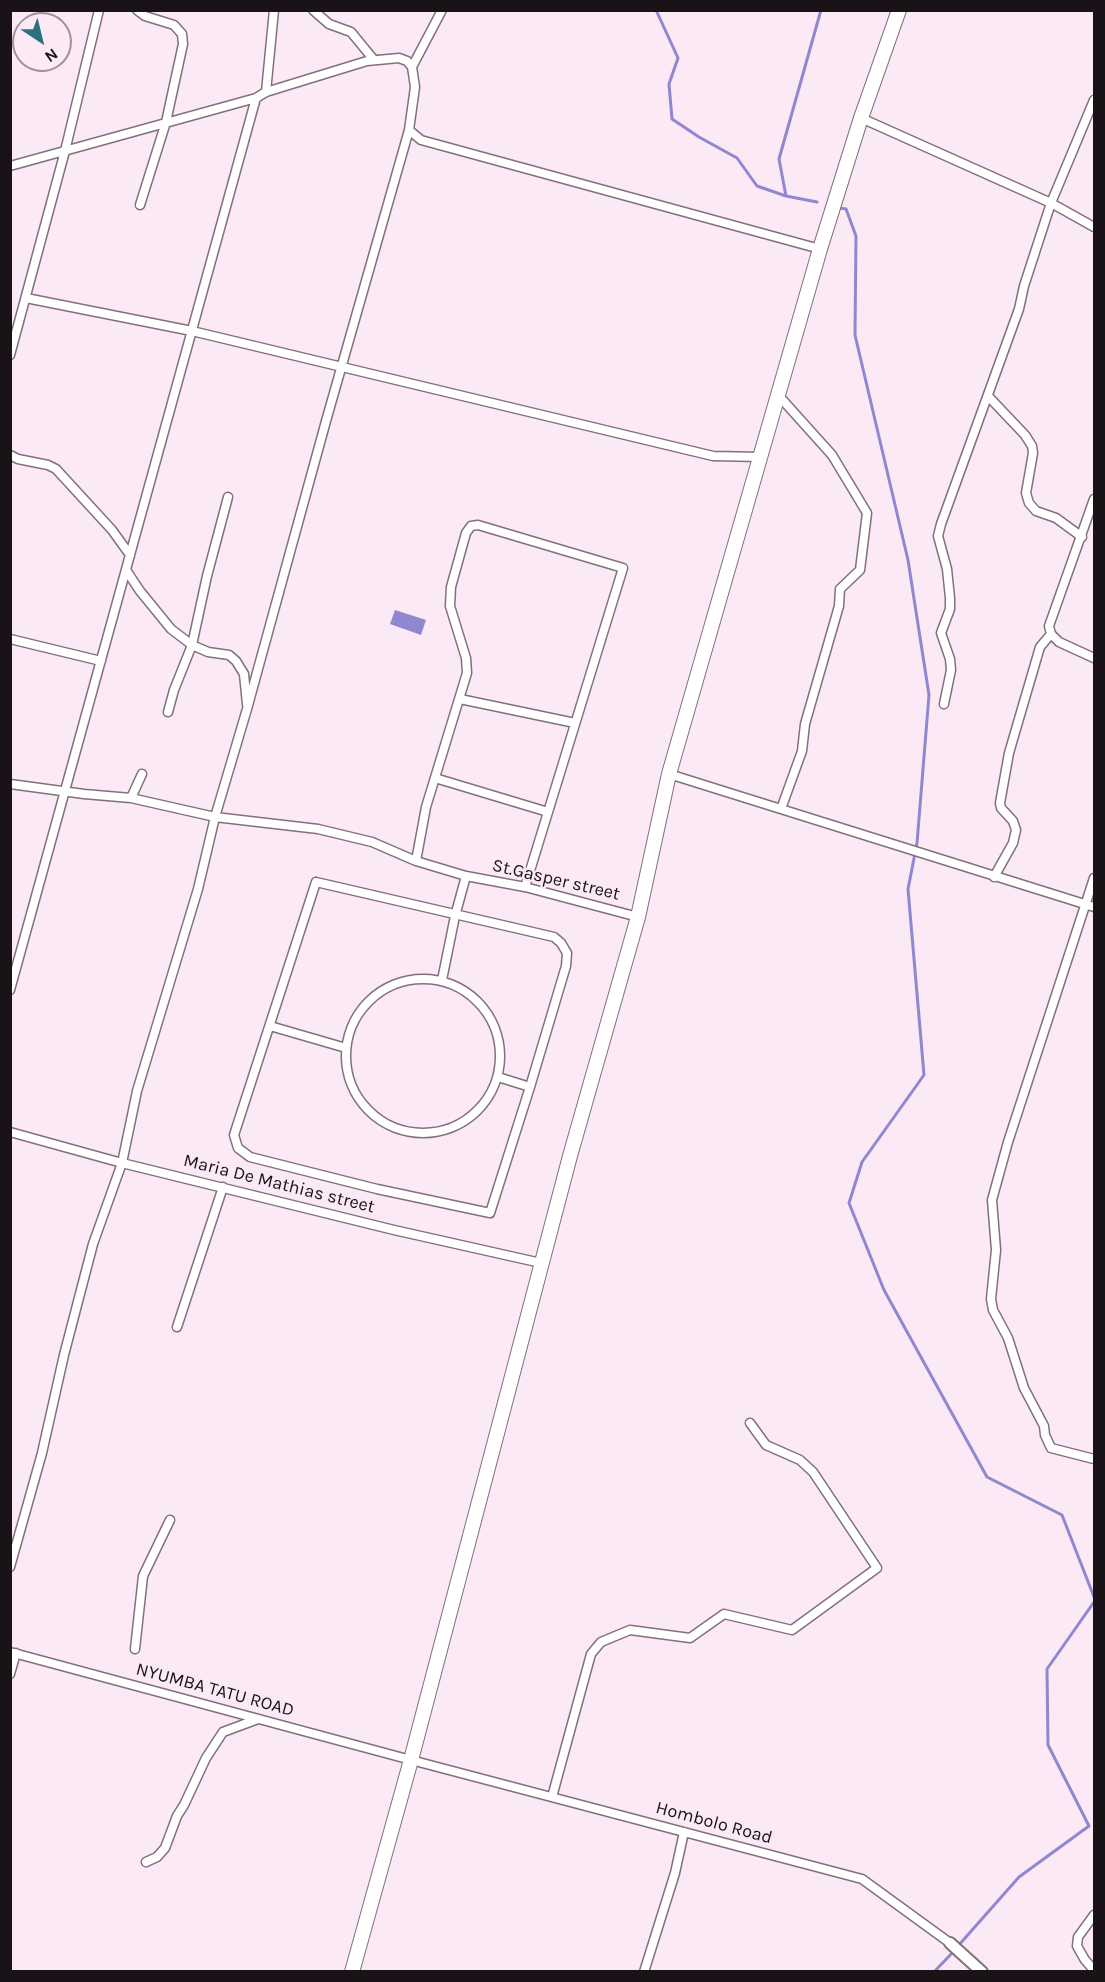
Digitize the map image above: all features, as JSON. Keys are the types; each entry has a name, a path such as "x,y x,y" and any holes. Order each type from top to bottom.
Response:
{"highway":[{"path":"352,1971 411,1761 541,1263 638,917 669,774 820,249 861,118 899,10"}],"street":[{"path":"10,355 65,152 99,10"},
{"path":"137,10 144,16 174,25 182,34 183,44 166,122 140,205"},
{"path":"266,92 274,10"},
{"path":"313,10 329,24 351,32 374,60"},
{"path":"412,67 442,10"},
{"path":"10,166 256,98 266,92 374,60 399,58 407,61 412,67 415,87 409,130 215,817 198,889 137,1090 122,1163 93,1244 42,1452 10,1567"},
{"path":"10,990 256,98"},
{"path":"944,704 951,670 950,659 941,633 950,609 950,598 947,569 938,536 1019,309 1024,286 1051,203 1095,100"},
{"path":"861,118 1051,203 1095,227"},
{"path":"409,130 421,140 820,249"},
{"path":"26,298 192,331 342,365 713,456 761,457"},
{"path":"779,396 832,455 867,513 860,570 840,589 839,606 804,724 802,751 781,809"},
{"path":"988,396 1025,435 1032,446 1033,453 1026,492 1029,503 1036,511 1056,518 1082,537"},
{"path":"10,454 18,459 48,465 56,469 112,530 130,555"},
{"path":"168,712 192,645 228,497"},
{"path":"1095,499 1049,626 1051,634 1067,647 1095,658"},
{"path":"416,861 423,819 460,699 467,667 449,598 466,533 471,526 478,525 623,568 525,887"},
{"path":"126,570 164,622 192,645 208,652 229,655 237,661 243,674 247,709"},
{"path":"994,877 1013,843 1016,830 1013,821 1000,806 1004,775 1038,653 1042,643 1051,634"},
{"path":"10,639 101,661"},
{"path":"460,699 575,723"},
{"path":"131,798 142,774"},
{"path":"669,774 1090,906"},
{"path":"435,778 548,812"},
{"name":"St.Gasper street","path":"10,784 131,798 215,817 318,829 372,842 416,861 466,876 525,887 638,917"},
{"path":"442,980 466,876"},
{"path":"1095,878 1090,906 1008,1142 992,1200 996,1250 991,1299 993,1310 1008,1338 1024,1388 1044,1426 1051,1448 1095,1459"},
{"path":"316,882 455,916 554,937 567,953 566,966 490,1213 377,1189 250,1157 238,1148 234,1135 270,1026 316,882"},
{"path":"415,978 442,980 459,986 474,996 486,1009 495,1024 500,1041 501,1059 498,1077 490,1096 476,1112 459,1124 440,1132 419,1133 398,1129 380,1120 364,1106 353,1089 346,1069 346,1048 353,1023 368,1001 390,986 415,978"},
{"path":"270,1026 346,1048"},
{"path":"498,1077 530,1087"},
{"name":"Maria De Mathias street","path":"10,1132 122,1163 541,1263"},
{"path":"177,1327 223,1186"},
{"path":"552,1797 591,1654 601,1642 630,1630 690,1638 724,1614 792,1630 876,1568 813,1472 800,1460 766,1445 750,1423"},
{"path":"135,1649 143,1576 170,1520"},
{"path":"10,1674 13,1652"},
{"name":"NYUMBA TATU ROAD","path":"13,1652 411,1761"},
{"path":"146,1862 157,1857 165,1848 177,1816 206,1758 224,1732 259,1719"},
{"name":"Hombolo Road","path":"411,1761 862,1879 950,1942 982,1971"},
{"path":"644,1971 675,1873 684,1832"},
{"path":"1095,1915 1078,1937 1077,1946 1085,1960 1095,1970"}],"shaded area":[{"path":"395,610 426,620 421,635 390,624"}],"waterway":[{"path":"656,10 678,58 669,84 672,119 737,158 757,186 786,196"},
{"path":"817,202 786,196 779,159 821,10"},
{"path":"840,208 846,209 856,236 855,335 908,560 929,695 917,843 908,889 924,1075 862,1162 849,1203 884,1290 987,1477 1062,1515 1094,1597"},
{"path":"958,1946 1019,1877 1089,1826 1048,1745 1047,1669 1094,1602"},
{"path":"934,1972 954,1951"}]}
